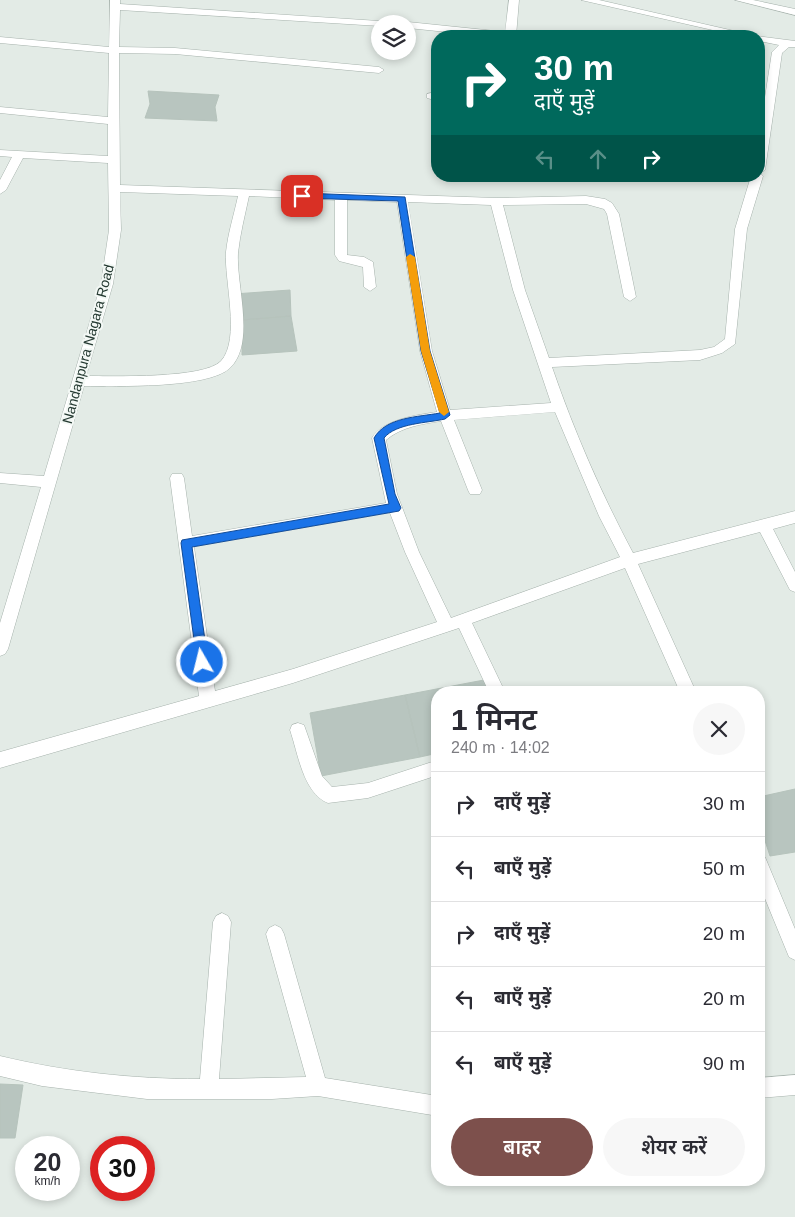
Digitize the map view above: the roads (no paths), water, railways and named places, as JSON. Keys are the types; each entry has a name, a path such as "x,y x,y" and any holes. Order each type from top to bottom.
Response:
{"street":[{"path":"511,30 514,0"},
{"path":"586,0 724,30"},
{"path":"740,0 795,12"},
{"path":"115,4 371,23"},
{"name":"Nandanpura Nagara Road","path":"0,649 107,284 115,230 115,4"},
{"path":"416,26 454,30"},
{"path":"765,39 791,44"},
{"path":"0,40 114,50 174,52 379,70"},
{"path":"765,135 777,52 791,44"},
{"path":"765,98 771,100"},
{"path":"0,110 114,122"},
{"path":"0,153 115,160"},
{"path":"0,190 19,155"},
{"path":"544,363 700,355 718,350 730,341 741,228 754,182"},
{"path":"115,188 496,202 586,200 601,202 608,206 613,214 630,297"},
{"path":"79,381 126,381 171,378 209,372 225,366 233,354 237,335 232,252 244,194"},
{"path":"341,197 341,255 343,258 360,260 369,265 370,287"},
{"path":"402,199 426,351 445,415 474,490"},
{"path":"496,202 519,290 559,407 606,516 629,560 685,686"},
{"path":"446,626 412,552 390,494 379,438 385,430 397,425 445,415 559,407"},
{"path":"0,478 50,482"},
{"path":"177,478 208,701"},
{"path":"186,543 395,508"},
{"path":"0,760 208,701 446,626 629,560 795,517"},
{"path":"763,524 795,586"},
{"path":"463,620 494,686"},
{"path":"298,730 315,780 328,795 338,796 356,793 431,769"},
{"path":"765,878 795,951"},
{"path":"209,1089 222,922"},
{"path":"275,934 318,1086"},
{"path":"0,1066 42,1076 147,1089 272,1089 318,1086 431,1105"},
{"path":"765,1088 795,1085"}]}
